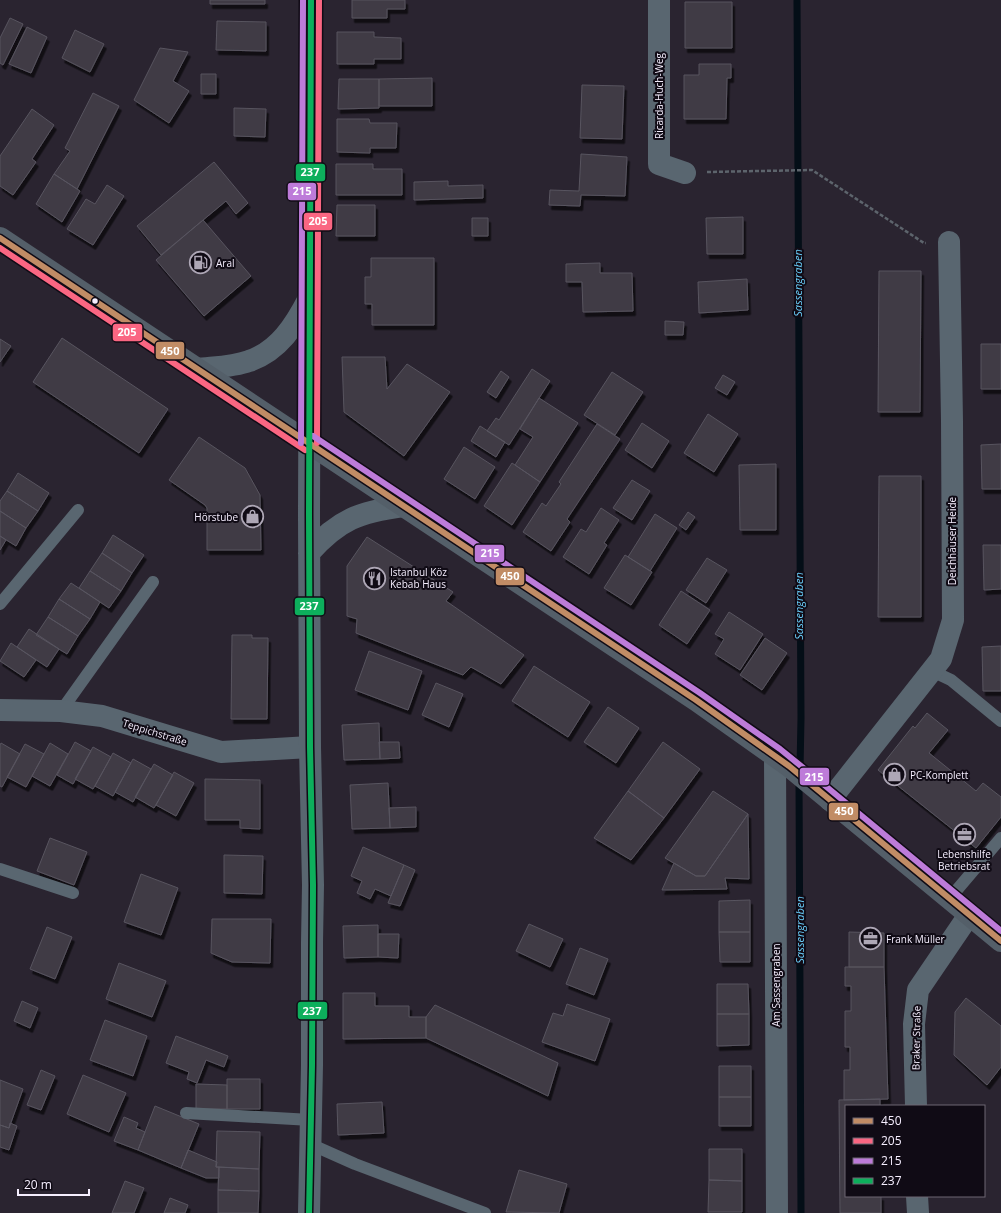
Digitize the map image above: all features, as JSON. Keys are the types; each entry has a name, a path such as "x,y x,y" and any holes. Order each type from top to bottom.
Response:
{"main road":[{"path":"0,238 696,700 782,761 1001,941"}],"street":[{"path":"309,1213 313,885 310,747 309,553 311,0"},
{"name":"Ricarda-Huch-Weg","path":"660,0 659,164 685,173"},
{"name":"Deichhäuser Heide","path":"830,800 941,659 953,620 949,242"},
{"path":"197,369 248,361 268,352 286,335 299,317 310,297"},
{"path":"309,553 332,530 354,517 378,510 403,506"},
{"name":"Teppichstraße","path":"0,710 61,711 102,716 220,752 310,747"},
{"name":"Am Sassengraben","path":"777,1213 782,761"},
{"name":"Braker Straße","path":"916,1105 914,1024 918,990 970,915"},
{"path":"918,1197 918,1213"}],"lane":[{"path":"0,604 78,510"},
{"path":"61,711 154,582"},
{"path":"932,671 951,680 1001,721"},
{"path":"950,898 1001,838"},
{"path":"0,869 74,893"},
{"path":"186,1113 311,1120"},
{"path":"310,1144 355,1164 485,1213"}],"path":[{"path":"685,173 812,170 924,243 949,242"}],"building":[{"path":"210,0 265,0 265,4 210,4"},
{"path":"352,0 405,0 405,9 387,9 387,18 352,18"},
{"path":"685,2 732,2 732,48 685,48"},
{"path":"10,18 23,24 3,65 0,63 0,38"},
{"path":"217,21 266,22 266,51 216,50"},
{"path":"27,27 47,37 31,73 9,64"},
{"path":"75,30 104,44 90,72 62,58"},
{"path":"337,32 374,32 374,37 401,38 401,59 374,59 374,64 337,64"},
{"path":"160,48 188,52 173,81 189,91 169,123 134,100"},
{"path":"699,64 731,64 731,78 727,78 726,119 684,119 684,75 699,75"},
{"path":"201,74 216,74 216,94 201,94"},
{"path":"432,78 432,106 379,106 379,79"},
{"path":"339,79 379,79 379,108 338,109"},
{"path":"582,85 624,86 622,139 580,138"},
{"path":"93,93 119,106 77,189 54,174 70,151 65,148"},
{"path":"234,108 266,109 265,137 234,136"},
{"path":"32,109 54,125 32,159 36,162 13,195 0,186 0,156"},
{"path":"337,119 369,119 370,123 397,123 396,148 370,148 370,153 337,152"},
{"path":"581,154 627,157 625,196 581,195 580,206 549,205 550,190 579,191"},
{"path":"214,162 248,203 236,214 226,201 161,255 137,226"},
{"path":"336,164 373,164 373,169 402,169 402,195 336,195"},
{"path":"54,174 80,191 62,222 36,204"},
{"path":"448,181 448,186 483,185 483,198 414,200 414,182"},
{"path":"107,185 124,196 93,245 67,229 86,199 95,204"},
{"path":"337,205 375,205 375,236 336,236"},
{"path":"743,217 743,254 707,254 706,218"},
{"path":"472,218 488,218 488,236 472,236"},
{"path":"203,220 251,276 204,316 156,260"},
{"path":"371,258 434,258 434,325 372,325 372,304 365,304 365,277 371,277"},
{"path":"600,263 600,273 632,273 633,311 583,312 582,282 566,282 566,264"},
{"path":"879,271 921,271 920,412 878,412"},
{"path":"747,279 748,310 699,313 698,282"},
{"path":"665,321 684,322 683,335 665,335"},
{"path":"62,338 168,409 139,453 33,382"},
{"path":"0,339 11,346 0,362"},
{"path":"981,344 1001,344 1001,389 981,389"},
{"path":"342,357 385,357 387,389 407,364 450,392 404,456 344,412"},
{"path":"532,369 550,381 509,445 487,431 496,418 499,420"},
{"path":"501,371 509,377 496,398 487,392"},
{"path":"612,372 643,392 615,435 584,415"},
{"path":"723,375 735,382 727,395 715,388"},
{"path":"539,398 578,423 540,482 515,465 533,437 520,429"},
{"path":"708,414 738,434 714,472 684,453"},
{"path":"642,423 669,441 652,468 625,450"},
{"path":"597,424 620,439 567,519 570,522 551,551 523,532 542,503 546,506 561,484 559,482"},
{"path":"480,426 505,442 496,457 471,441"},
{"path":"199,437 245,468 260,495 261,550 207,550 207,508 205,505 169,480"},
{"path":"1001,444 1001,489 982,489 981,445"},
{"path":"464,447 495,467 475,499 444,479"},
{"path":"512,463 540,482 512,525 484,506"},
{"path":"776,464 776,530 740,530 739,465"},
{"path":"18,473 49,493 38,511 7,491"},
{"path":"879,476 921,476 921,617 878,617"},
{"path":"632,480 650,491 632,520 613,508"},
{"path":"7,491 38,511 26,528 0,511 0,501"},
{"path":"601,508 619,520 604,543 607,545 589,574 563,557 581,529 586,532"},
{"path":"0,511 26,528 16,546 0,536"},
{"path":"688,512 695,517 686,530 679,525"},
{"path":"655,514 677,528 650,571 628,557"},
{"path":"113,535 144,555 132,573 102,553"},
{"path":"0,536 6,540 0,550"},
{"path":"367,537 453,592 446,601 524,655 501,684 471,667 463,675 356,633 357,619 347,616 347,566"},
{"path":"983,545 1001,545 1001,589 984,590"},
{"path":"102,553 132,573 121,591 90,571"},
{"path":"625,555 652,572 631,605 604,588"},
{"path":"707,558 727,570 706,603 686,590"},
{"path":"90,571 121,591 109,608 79,588"},
{"path":"71,583 100,602 90,619 59,599"},
{"path":"681,591 710,610 687,644 659,625"},
{"path":"59,599 90,619 78,636 48,617"},
{"path":"729,612 763,634 740,670 715,654 724,639 715,634"},
{"path":"48,617 78,636 67,654 36,635"},
{"path":"29,629 59,649 47,667 17,647"},
{"path":"232,635 252,635 252,638 268,638 267,719 231,719"},
{"path":"765,638 787,653 762,690 740,675"},
{"path":"11,643 36,660 24,677 0,661"},
{"path":"1001,646 1001,691 983,691 982,647"},
{"path":"369,651 422,671 408,710 355,690"},
{"path":"534,666 590,702 568,737 512,701"},
{"path":"436,683 463,694 449,727 422,715"},
{"path":"608,707 639,728 616,763 584,742"},
{"path":"927,713 948,730 929,753 976,791 983,783 1001,797 1001,817 976,848 878,770 913,726 915,728"},
{"path":"379,723 380,759 344,760 342,725"},
{"path":"75,742 91,751 73,784 57,775"},
{"path":"379,742 399,742 400,758 380,759"},
{"path":"663,742 700,769 664,818 628,791"},
{"path":"1,743 20,754 2,787 0,786"},
{"path":"50,743 68,754 50,786 32,776"},
{"path":"25,744 44,754 26,787 7,777"},
{"path":"93,747 111,757 93,789 75,779"},
{"path":"113,753 131,763 113,796 95,786"},
{"path":"133,759 151,769 133,802 115,792"},
{"path":"154,764 173,775 154,808 135,797"},
{"path":"174,772 194,783 176,816 156,805"},
{"path":"205,779 260,780 260,829 240,828 240,820 205,820"},
{"path":"388,783 390,828 352,829 350,785"},
{"path":"628,791 664,818 631,860 594,838"},
{"path":"713,791 748,814 705,876 696,876 665,858"},
{"path":"416,807 416,827 390,828 389,808"},
{"path":"748,814 749,879 725,878 727,889 662,890 674,863 696,876 705,876"},
{"path":"50,838 87,852 74,885 37,871"},
{"path":"363,847 404,865 391,896 375,889 370,899 357,893 362,881 351,876"},
{"path":"224,855 263,856 262,894 224,893"},
{"path":"404,865 415,870 400,906 388,903"},
{"path":"141,874 178,888 161,935 124,922"},
{"path":"750,900 750,932 719,932 719,901"},
{"path":"212,919 271,919 270,963 232,962 211,953"},
{"path":"529,924 563,939 550,967 516,951"},
{"path":"378,925 378,957 344,958 343,926"},
{"path":"47,927 72,937 55,979 30,969"},
{"path":"719,932 750,932 750,962 720,962"},
{"path":"849,932 884,933 884,967 849,967"},
{"path":"378,934 399,934 398,958 378,957"},
{"path":"580,948 608,959 594,995 566,984"},
{"path":"119,963 166,981 152,1017 106,999"},
{"path":"845,967 884,967 888,1099 844,1100 844,1070 850,1070 850,1047 845,1047 845,1011 851,1011 851,986 845,986"},
{"path":"717,984 748,984 749,1014 717,1014"},
{"path":"343,993 375,993 375,1006 409,1006 409,1017 426,1017 426,1038 343,1039"},
{"path":"966,998 1001,1026 1001,1067 987,1085 954,1055 955,1012"},
{"path":"22,1001 38,1008 30,1028 14,1021"},
{"path":"567,1004 610,1019 595,1061 542,1042 553,1013 563,1016"},
{"path":"435,1005 558,1063 548,1096 426,1038 426,1017"},
{"path":"717,1014 749,1014 749,1045 717,1046"},
{"path":"105,1020 147,1036 133,1076 90,1060"},
{"path":"176,1036 228,1056 224,1067 206,1060 197,1083 187,1079 189,1072 166,1063"},
{"path":"719,1066 751,1066 751,1097 719,1097"},
{"path":"41,1070 55,1076 41,1110 27,1105"},
{"path":"83,1075 126,1093 109,1132 67,1114"},
{"path":"227,1079 260,1079 260,1109 227,1109"},
{"path":"0,1080 23,1089 9,1128 0,1125"},
{"path":"196,1084 227,1085 227,1109 196,1109"},
{"path":"719,1097 751,1097 751,1126 719,1126"},
{"path":"880,1099 880,1105 845,1105 845,1197 881,1197 881,1213 840,1213 839,1100"},
{"path":"382,1102 384,1133 338,1135 337,1104"},
{"path":"155,1106 199,1124 181,1168 138,1150"},
{"path":"124,1117 138,1123 136,1128 145,1132 138,1150 114,1141"},
{"path":"10,1123 17,1126 9,1150 0,1147 0,1125 9,1128"},
{"path":"217,1131 260,1132 259,1169 216,1167"},
{"path":"709,1149 742,1149 742,1181 709,1180"},
{"path":"188,1150 217,1162 216,1167 219,1167 219,1178 206,1178 181,1168"},
{"path":"219,1167 259,1169 259,1191 218,1190"},
{"path":"519,1170 567,1184 559,1213 506,1212"},
{"path":"709,1180 742,1181 742,1212 708,1212"},
{"path":"125,1181 144,1188 134,1213 112,1213"},
{"path":"218,1190 259,1191 258,1213 218,1213"},
{"path":"170,1198 188,1205 185,1213 164,1213"}],"waterway":[{"name":"Sassengraben","path":"797,0 800,769"},
{"name":"Sassengraben","path":"799,779 801,1213"}],"transit line":[{"name":"215","path":"301,443 303,0"},
{"name":"237","path":"309,1213 313,885 310,747 309,514 311,0"},
{"name":"205","path":"317,443 319,0"},
{"name":"450","path":"0,238 696,700 789,766 1001,941"},
{"name":"205","path":"0,248 305,450"},
{"name":"215","path":"313,436 700,693 780,749 1001,931"}],"place":[{"name":"Aral","path":"200,263"},
{"name":"Hörstube","path":"253,517"},
{"name":"Istanbul Köz Kebab Haus","path":"375,578"},
{"name":"PC-Komplett","path":"894,775"},
{"name":"Lebenshilfe Betriebsrat","path":"964,834"},
{"name":"Frank Müller","path":"871,939"}]}
